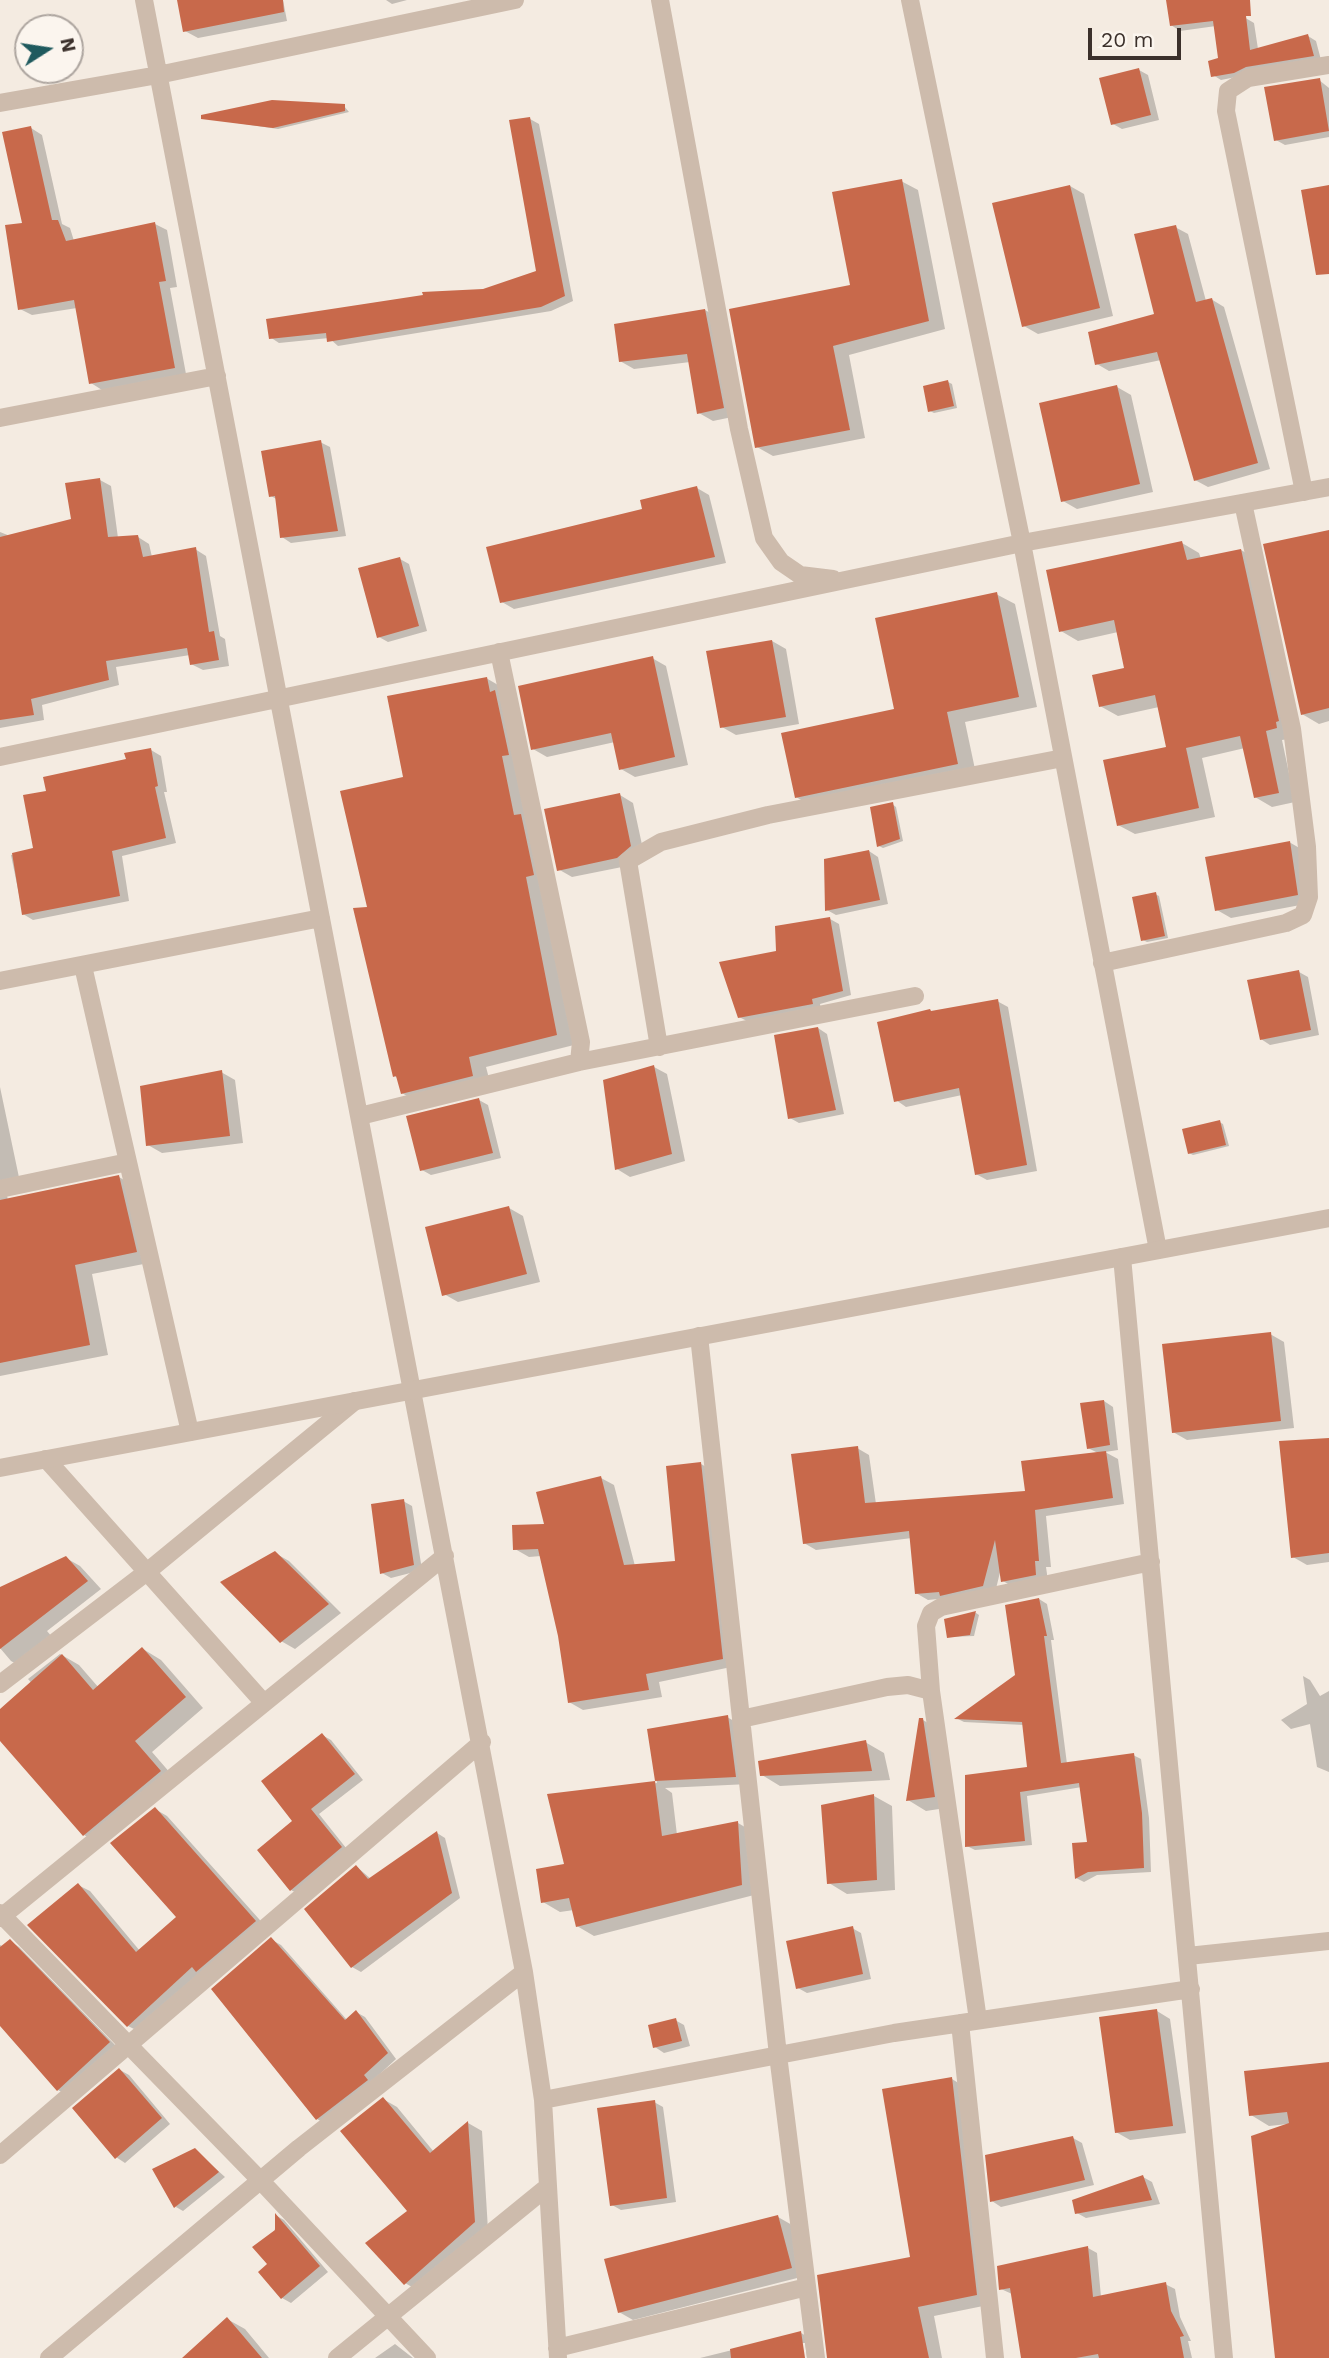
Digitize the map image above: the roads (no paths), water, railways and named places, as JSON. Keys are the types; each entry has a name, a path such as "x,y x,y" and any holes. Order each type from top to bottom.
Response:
{"street":[{"path":"144,0 482,1742 524,1972 543,2100 546,2188 558,2353 807,2287"},
{"path":"0,103 158,75 515,0"},
{"path":"660,0 738,429 764,538 780,562 800,575 851,581"},
{"path":"911,0 1022,543 1158,1250"},
{"path":"1304,492 1227,111 1228,91 1248,78 1329,65"},
{"path":"0,418 217,376"},
{"path":"0,757 851,581 1022,543 1329,487"},
{"path":"1102,963 1286,923 1303,915 1310,897 1307,847 1292,729 1243,503"},
{"path":"499,652 581,1042 579,1062"},
{"path":"659,1047 628,861 661,842 768,816 1063,758"},
{"path":"0,981 321,918"},
{"path":"83,966 190,1432"},
{"path":"360,1116 579,1062 915,996"},
{"path":"0,1189 128,1162"},
{"path":"0,1468 1329,1218"},
{"path":"1122,1257 1224,2358"},
{"path":"699,1336 778,2055 816,2358"},
{"path":"0,1684 148,1570 355,1401"},
{"path":"46,1459 148,1570 264,1703"},
{"path":"427,2358 260,2180 1,1916 445,1556"},
{"path":"995,2358 969,2022 926,1626 931,1613 941,1607 1150,1562"},
{"path":"741,1719 887,1687 908,1685 931,1691"},
{"path":"0,2155 482,1742"},
{"path":"1188,1956 1329,1941"},
{"path":"49,2358 260,2180 524,1972"},
{"path":"543,2100 969,2022 1191,1989"},
{"path":"337,2358 388,2314 454,2266 546,2188"}]}
